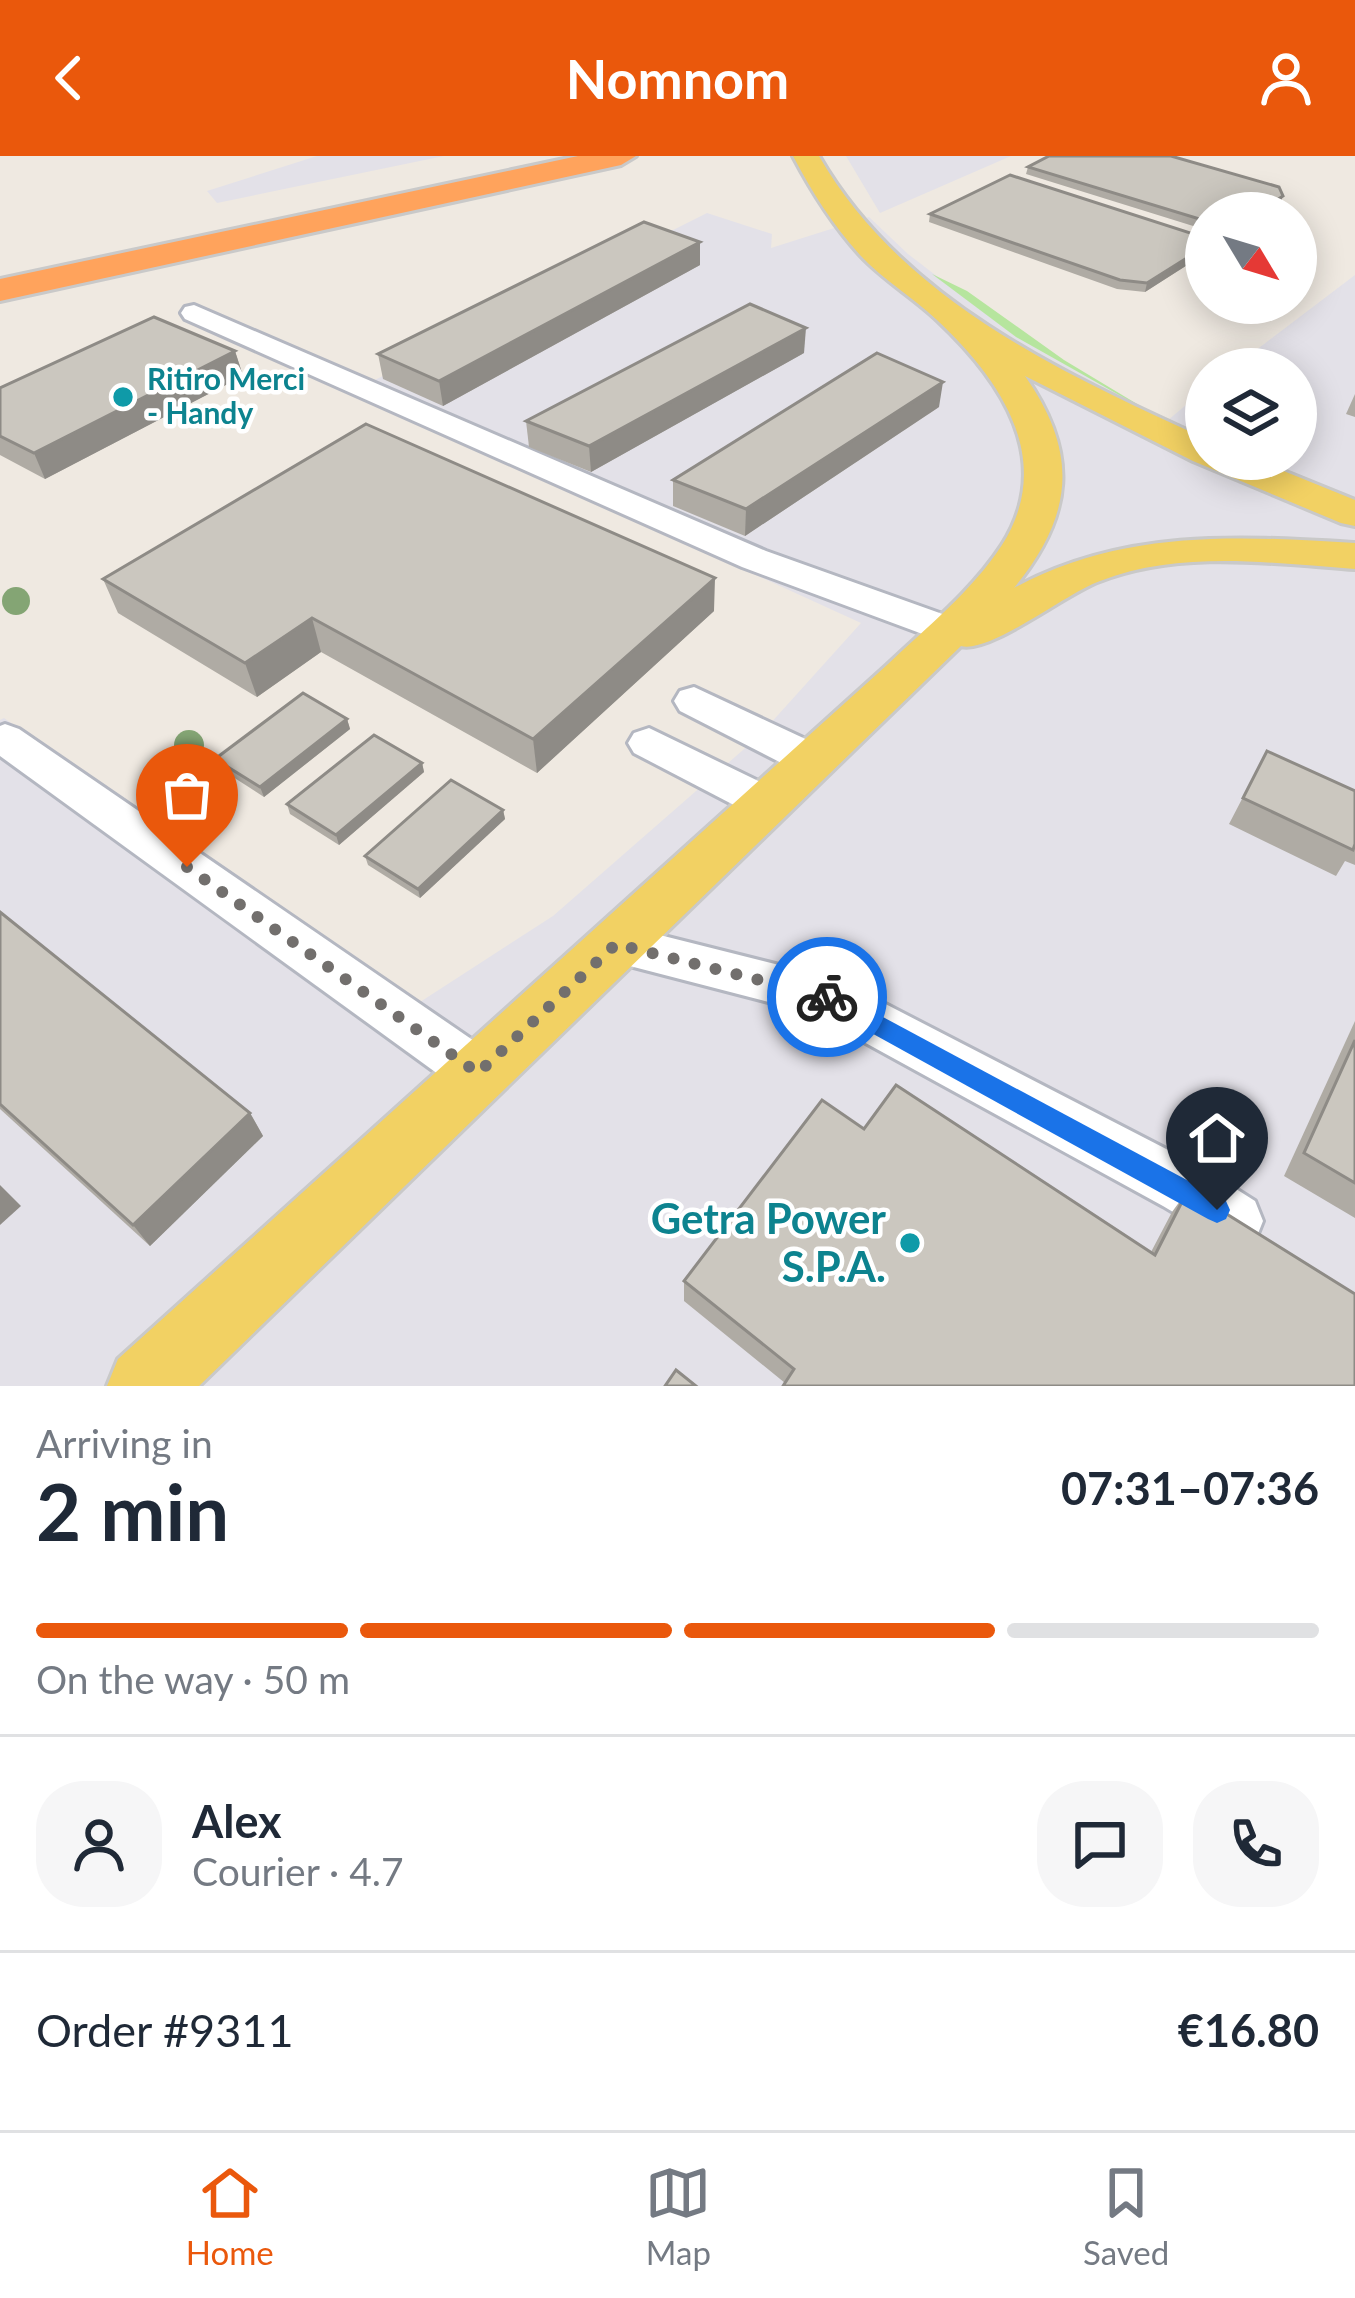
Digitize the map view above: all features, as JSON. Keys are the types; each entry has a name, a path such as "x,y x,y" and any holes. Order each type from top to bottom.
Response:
{"highway":[{"path":"0,276 572,156"},
{"path":"0,290 621,156"}],"main road":[{"path":"145,1386 904,676 1024,543 1039,509 1046,472 1032,418 996,363 943,307 846,226 818,188 806,156"},
{"path":"943,307 1080,392 1185,443"},
{"path":"1272,480 1355,514"},
{"path":"904,676 1033,594 1089,569 1150,554 1247,550 1355,556"}],"lane":[{"path":"194,313 754,559 949,630"},
{"path":"694,701 814,761"},
{"path":"5,739 478,1073"},
{"path":"650,743 768,804"},
{"path":"616,944 822,994 1183,1187 1278,1250"}],"shaded area":[{"path":"317,156 444,156 217,203 207,191"},
{"path":"846,156 1011,156 880,213"},
{"path":"707,213 772,234 771,248 869,217 908,254 1016,337 1167,421 1185,406 1185,480 1317,480 1317,348 1259,348 1290,324 1317,324 1317,304 1355,275 1355,1386 0,1386 0,720 4,718 417,1004 553,916 759,736 861,623 353,391"}],"green space":[{"path":"932,274 967,291 1064,360 1167,422 1016,337"}],"building":[{"path":"1049,156 1171,156 1279,187 1281,192 1185,192 1185,215 1028,167"},
{"path":"1010,175 1185,231 1185,259 1147,283 1120,280 930,214"},
{"path":"644,222 700,242 439,381 378,354"},
{"path":"750,304 806,328 589,446 526,421"},
{"path":"154,317 235,351 34,453 0,436 0,388"},
{"path":"877,353 943,382 746,509 673,480"},
{"path":"366,424 715,578 533,739 312,618 245,663 103,579"},
{"path":"303,693 347,719 260,787 215,759"},
{"path":"374,735 422,763 336,835 287,804"},
{"path":"1267,751 1355,791 1353,850 1243,798"},
{"path":"451,780 503,810 418,889 365,856"},
{"path":"0,912 250,1113 133,1225 0,1104"},
{"path":"1355,1040 1355,1183 1304,1153"},
{"name":"Getra Power S.P.A.","path":"896,1085 1155,1255 1188,1190 1355,1294 1355,1386 783,1386 794,1369 684,1281 822,1100 864,1129"},
{"path":"676,1370 696,1386 665,1386"}],"way so far":[{"path":"187,867 478,1073 616,944 827,997"}],"place":[{"name":"Ritiro Merci - Handy","path":"123,397"},
{"name":"Getra Power S.P.A.","path":"910,1243"}],"route":[{"path":"827,997 1183,1187 1217,1210"}]}
